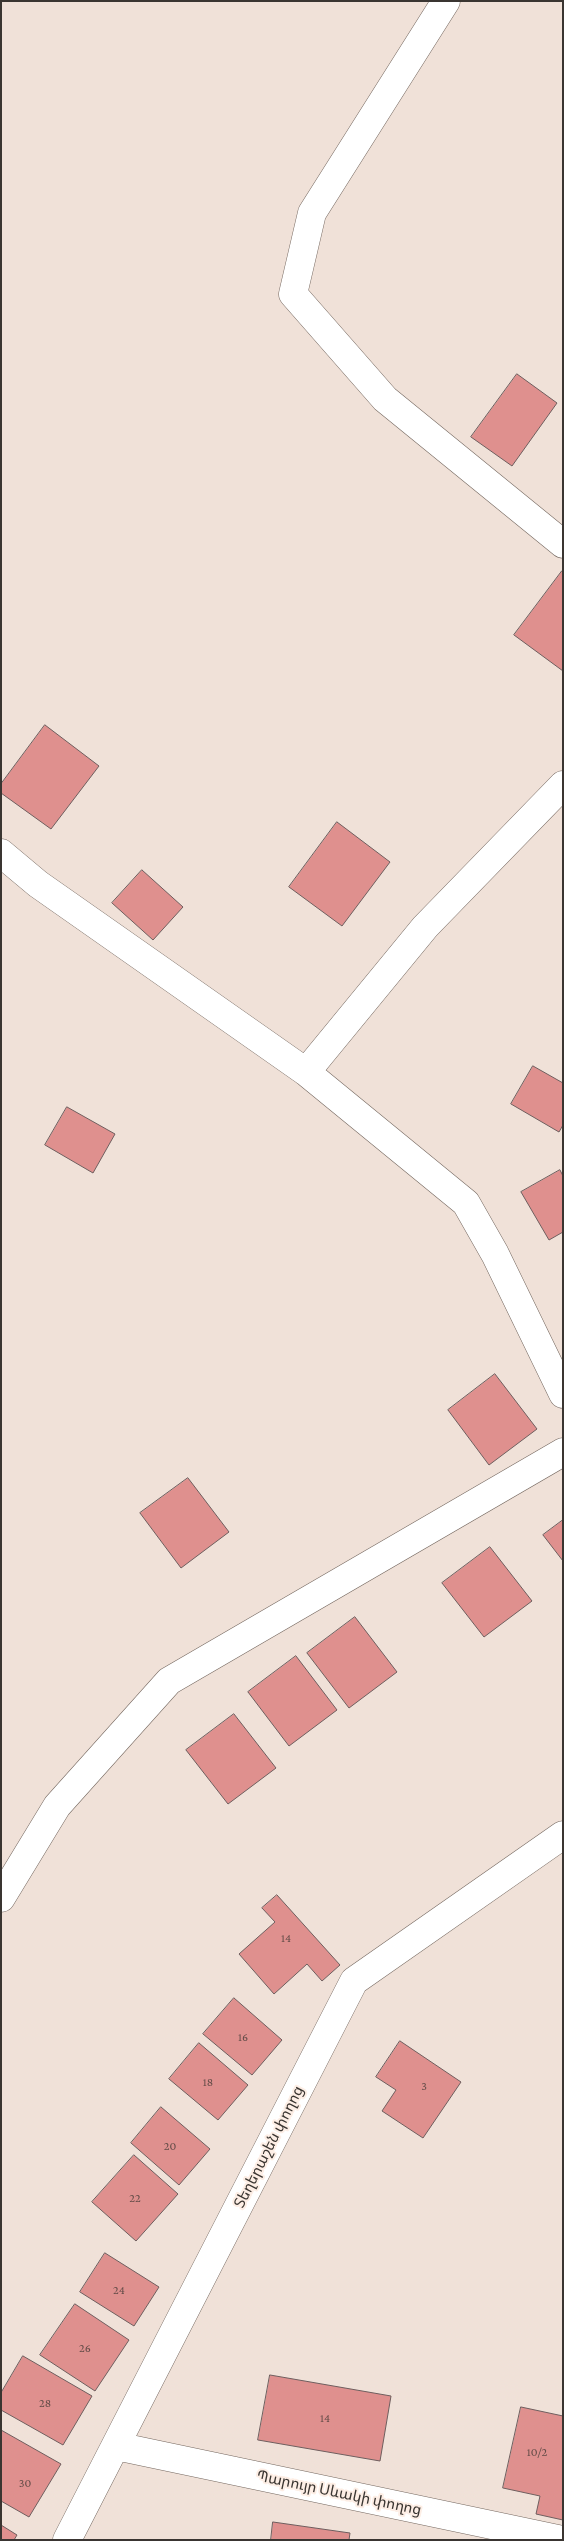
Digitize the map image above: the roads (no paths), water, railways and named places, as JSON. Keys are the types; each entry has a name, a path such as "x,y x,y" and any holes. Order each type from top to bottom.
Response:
{"street":[{"path":"446,1 312,213 293,294 385,399 563,544"},
{"path":"306,1072 425,927 563,785"},
{"path":"1,853 38,884 306,1072 466,1203 495,1254 563,1394"},
{"path":"1,1898 57,1806 169,1681 563,1452"},
{"name":"Տեղերաշեն փողոց","path":"67,2540 354,1981 563,1835"},
{"name":"Պարույր Սևակի փողոց","path":"116,2446 563,2540"}]}
